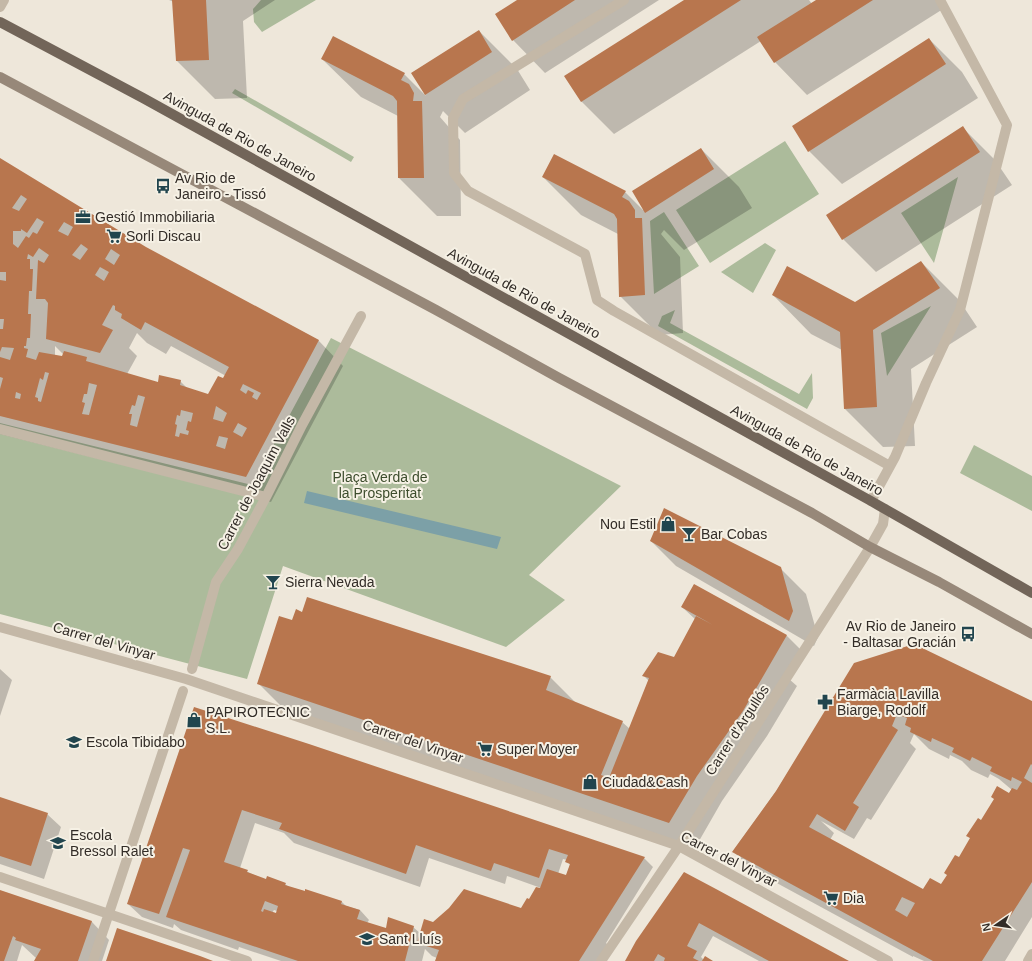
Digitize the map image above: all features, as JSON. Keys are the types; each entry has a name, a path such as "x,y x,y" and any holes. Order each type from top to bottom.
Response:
{"main road":[{"name":"Avinguda de Rio de Janeiro","path":"0,22 143,98 871,501 1032,593"},
{"path":"0,77 436,310 559,378 812,513 870,547 945,585 1032,634"}],"street":[{"path":"624,0 463,99 453,118 454,173 468,191 586,254 597,300 890,466"},
{"path":"871,501 890,466 960,310 1007,125 940,0"},
{"name":"Carrer de Joaquim Valls","path":"192,669 216,582 238,549 302,425 361,316"},
{"path":"0,429 266,497"},
{"name":"Carrer d'Argullós","path":"601,961 679,846 870,547 883,524 885,509"},
{"name":"Carrer del Vinyar","path":"0,627 186,679 679,846 888,961"},
{"path":"93,961 182,691"},
{"path":"0,877 247,961"},
{"path":"1028,961 1032,954"}],"green space":[{"path":"261,0 316,0 262,32 254,22 253,9"},
{"path":"235,89 354,157 351,162 232,93"},
{"path":"785,141 819,194 710,263 676,210"},
{"path":"958,177 934,263 901,213"},
{"path":"664,212 699,266 654,294 650,221"},
{"path":"765,243 776,250 753,293 721,272"},
{"path":"931,306 887,376 881,333"},
{"path":"675,310 670,323 799,394 812,373 813,398 807,409 658,326 662,316"},
{"name":"Plaça Verda de la Prosperitat","path":"331,338 621,486 529,575 565,600 506,647 283,566 247,679 0,614 0,423 252,485"},
{"path":"974,445 1032,476 1032,511 960,473"}],"water":[{"path":"307,491 501,537 497,549 304,503"}],"building":[{"path":"172,0 206,0 209,60 176,61"},
{"path":"517,0 575,0 512,41 495,14"},
{"path":"684,0 741,0 581,102 564,76"},
{"path":"816,0 873,0 774,63 757,37"},
{"path":"479,30 492,52 425,95 411,73"},
{"path":"333,36 405,73 401,80 409,84 414,93 413,101 422,101 424,178 398,178 397,101 393,96 321,59"},
{"path":"929,38 946,64 808,152 792,126"},
{"path":"963,126 980,152 842,240 826,215"},
{"path":"701,148 714,169 645,213 632,191"},
{"path":"554,154 626,191 622,197 629,201 635,210 635,218 642,218 645,295 619,297 617,219 614,214 542,177"},
{"path":"0,158 146,247 319,340 246,477 0,416 0,389 3,378 0,377 0,357 10,360 14,348 2,347 0,352 0,329 3,329 4,319 0,319 0,280 6,281 6,272 0,272","holes":["21,195 27,199 19,211 12,208","37,218 44,222 37,234 33,232 29,238 26,236 18,248 13,244 13,231 21,231 21,229 27,233","64,222 73,227 68,236 58,231","81,244 88,249 80,260 72,255","39,248 49,255 44,263 38,260 36,299 45,299 48,303 46,339 100,353 113,330 102,325 113,305 115,306 115,310 122,314 121,318 141,330 145,322 229,367 223,378 218,376 208,394 180,385 181,380 159,375 158,382 86,361 87,357 64,351 62,356 39,352 36,360 26,357 28,349 24,348 24,346 26,346 27,338 30,338 31,314 28,314 29,291 32,291 33,269 30,269 30,259 27,259 28,254 33,257","111,249 120,255 114,265 105,259","100,267 109,272 104,281 95,275","45,372 49,373 41,402 35,397 40,378 43,380","89,383 97,385 89,415 82,414 85,403 82,402 84,394 87,394","243,384 261,393 257,400 252,397 254,393 248,390 246,394 240,390","16,392 21,394 20,399 15,398","138,395 145,397 137,427 130,425 132,414 129,414 132,405 135,406","216,406 227,413 223,422 213,419","181,410 193,413 191,422 188,421 186,430 189,431 188,435 180,433 179,437 175,436 177,425 175,424 177,415 180,416","238,423 247,428 242,437 233,432","219,436 228,438 225,449 216,446"]},
{"path":"921,261 940,288 873,330 877,407 844,409 840,332 772,295 787,266 855,302"},
{"path":"664,508 781,567 793,611 789,621 650,541"},
{"path":"694,584 787,635 743,711 697,776 669,823 257,684 279,616 292,620 296,609 302,612 307,597 551,676 546,690 623,721 601,775 609,778 649,678 642,676 658,652 674,657 696,616 713,625 681,607"},
{"path":"914,644 1032,701 1032,765 1031,764 1024,778 1032,783 1032,882 982,961 933,961 732,852 776,791 854,663","holes":["897,714 907,718 905,725 911,728 910,732 931,742 932,738 954,748 952,752 970,761 972,757 992,767 990,771 1011,781 1012,777 1022,782 1017,790 1012,788 1009,793 997,786 991,797 994,799 981,820 978,818 966,836 970,838 959,857 955,855 944,873 947,875 941,884 930,878 923,889 809,827 817,814 845,831 859,807 853,803 898,730 892,726","902,897 915,903 907,917 895,910"]},
{"path":"194,707 645,857 579,961 435,961 439,950 417,943 424,919 433,922 449,908 464,889 521,908 527,898 529,899 536,887 540,888 547,869 566,875 570,864 565,862 568,855 549,849 539,878 494,863 491,871 416,845 406,874 279,829 282,823 242,810 224,862 248,870 247,872 266,879 267,876 286,883 285,885 305,891 305,889 342,901 341,904 360,910 357,919 386,928 388,917 414,926 405,961 298,961 166,917 190,850 183,848 159,914 127,904","holes":["265,901 278,906 276,913 264,909 263,912 261,911"]},
{"path":"0,797 48,813 31,866 0,856"},
{"path":"684,872 849,961 769,961 699,923 687,946 697,951 693,958 699,961 664,961 665,958 658,954 654,961 625,961 636,941"},
{"path":"0,890 92,921 78,961 34,961 41,949 15,940 16,938 13,936 4,961 0,961"},
{"path":"117,928 200,956 213,961 106,961"},
{"path":"705,956 713,961 702,961"}],"place":[{"name":"Av Rio de Janeiro - Tissó","path":"163,186"},
{"name":"Gestió Immobiliaria","path":"83,217"},
{"name":"Sorli Discau","path":"114,236"},
{"name":"Nou Estil","path":"668,524"},
{"name":"Bar Cobas","path":"689,534"},
{"name":"Sierra Nevada","path":"273,582"},
{"name":"Av Rio de Janeiro - Baltasar Gracián","path":"968,634"},
{"name":"Farmàcia Lavilla Biarge, Rodolf","path":"825,702"},
{"name":"PAPIROTECNIC S.L.","path":"194,720"},
{"name":"Escola Tibidabo","path":"74,742"},
{"name":"Super Moyer","path":"485,749"},
{"name":"Ciudad&Cash","path":"590,782"},
{"name":"Escola Bressol Ralet","path":"58,843"},
{"name":"Dia","path":"831,898"},
{"name":"Sant Lluís","path":"367,939"}]}
